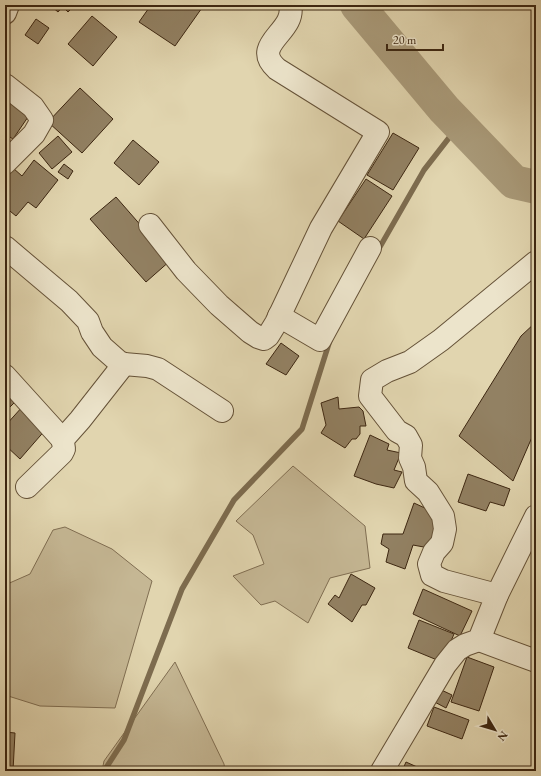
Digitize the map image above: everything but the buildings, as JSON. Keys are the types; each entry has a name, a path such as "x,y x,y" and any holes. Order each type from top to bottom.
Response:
{"street":[{"path":"5,13 8,5"},
{"path":"150,225 186,271 219,305 250,332 261,338 267,337 279,316 321,228 378,132 277,70 271,64 268,57 269,46 280,33 290,16 290,5"},
{"path":"5,85 33,107 42,120 34,134 5,163"},
{"path":"5,248 69,301 88,321 92,332 102,347 119,362 158,369 222,411"},
{"path":"279,316 320,340 370,248"},
{"path":"497,595 444,581 432,575 429,564 434,552 442,543 445,529 443,516 428,492 416,481 414,467 410,458 411,445 406,436 397,432 370,396 372,380 387,371 410,362 441,340 536,262"},
{"path":"63,440 124,364"},
{"path":"5,376 63,440 64,446 62,453 27,487"},
{"path":"479,640 497,595 536,516"},
{"path":"382,771 445,665 457,650 465,645 479,640 536,661"}],"shaded area":[{"path":"293,466 365,526 370,568 330,578 308,623 275,601 261,605 233,576 264,564 253,535 236,521"},
{"path":"65,527 112,549 152,581 115,708 40,706 5,695 5,585 30,574 53,530"},
{"path":"175,662 224,764 225,771 102,771 104,761"}],"waterway":[{"path":"357,5 444,109 514,182 536,187"},
{"path":"377,252 424,170 459,125"},
{"path":"104,771 124,740 182,589 234,500 302,429 330,340"}]}
